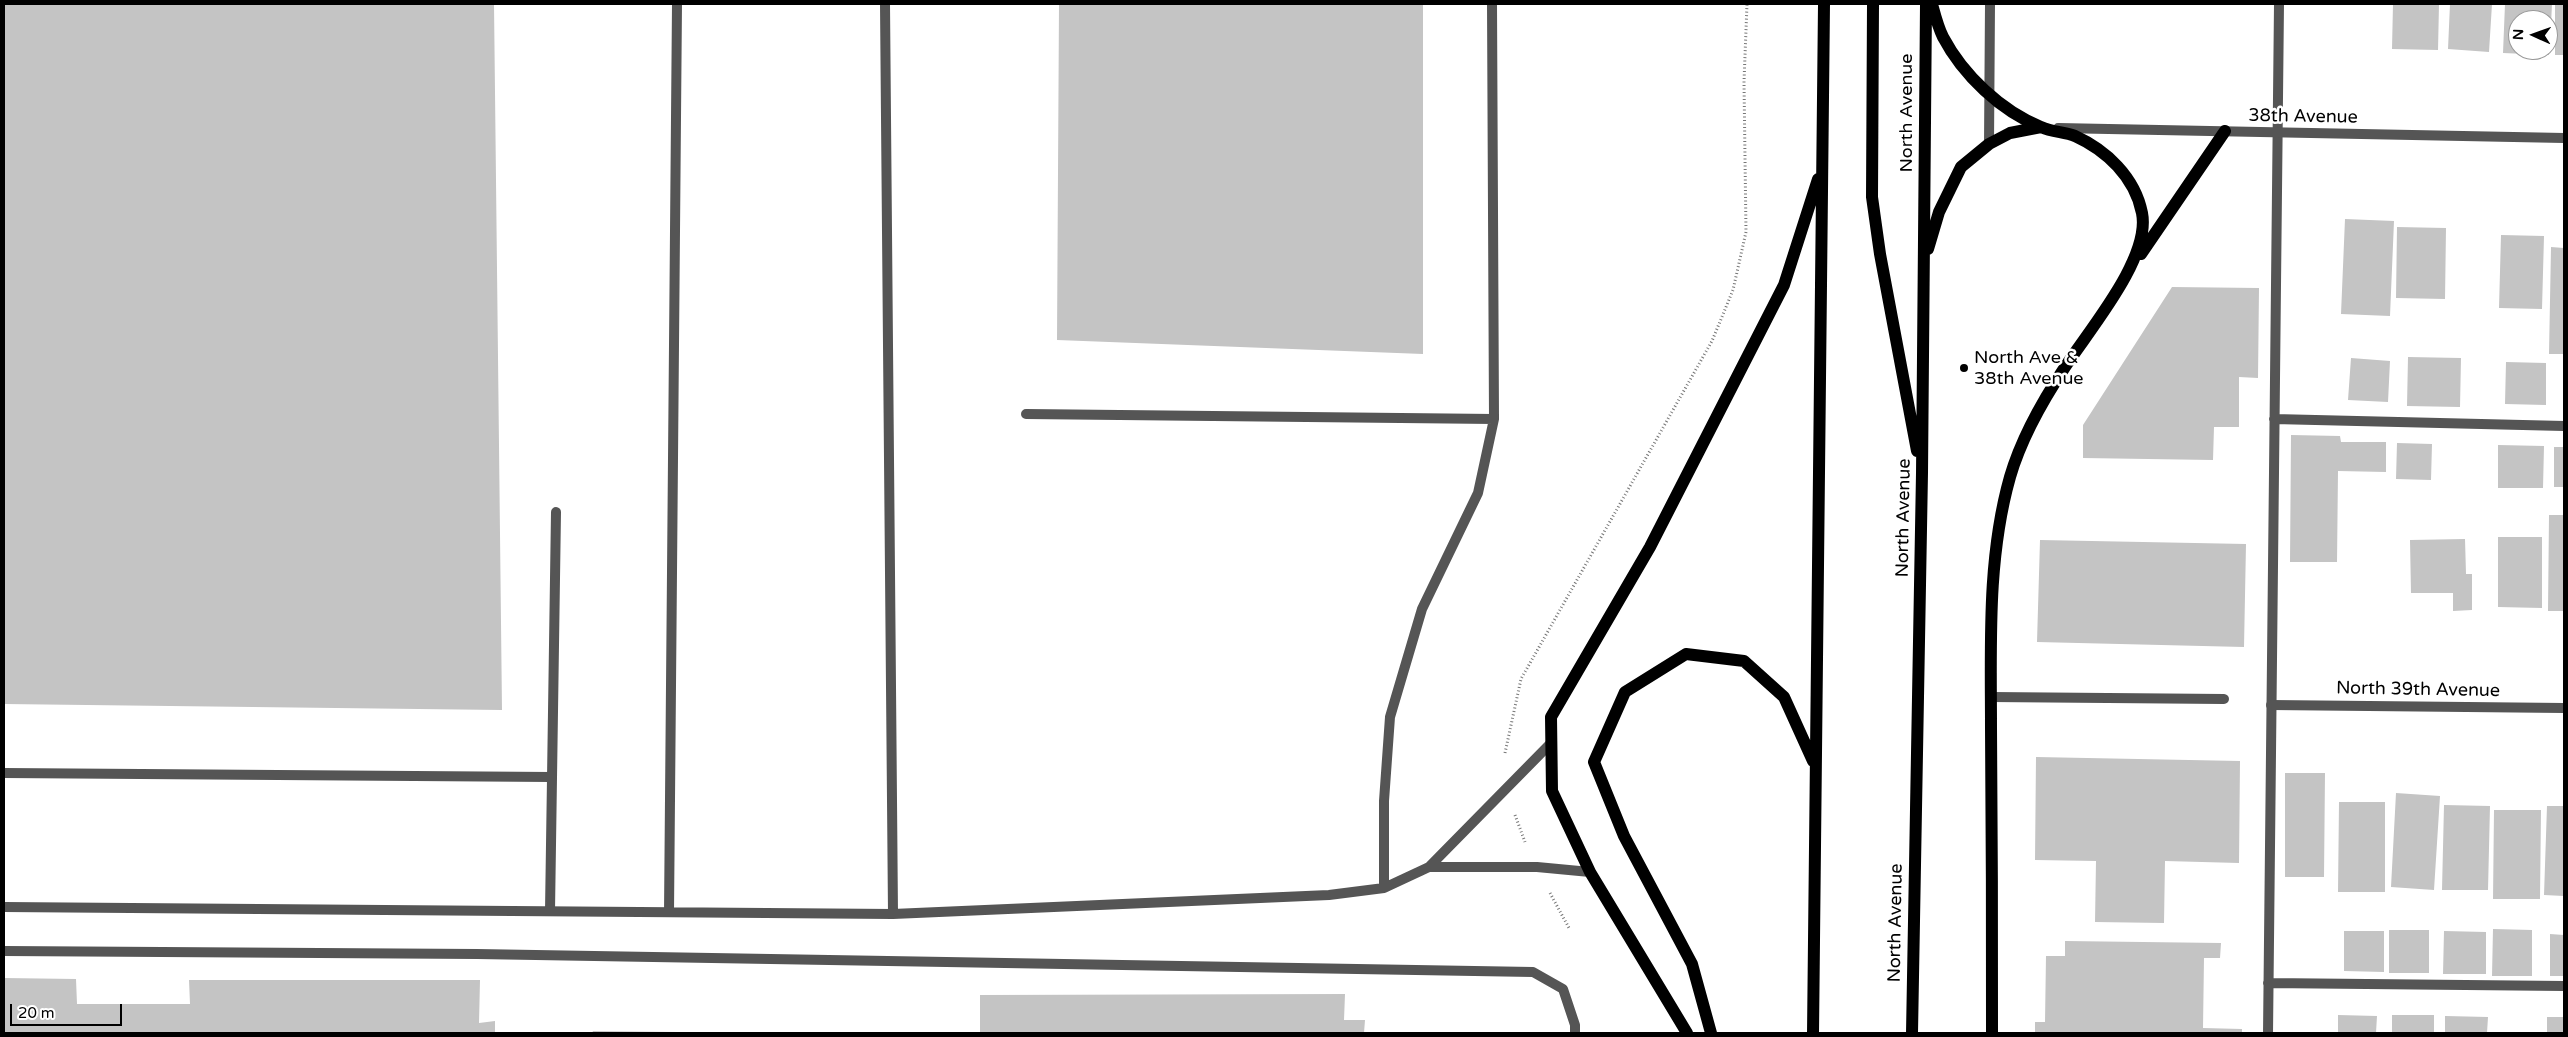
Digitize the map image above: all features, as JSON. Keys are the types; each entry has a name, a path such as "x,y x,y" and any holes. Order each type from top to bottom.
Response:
{"main road":[{"path":"1813,1033 1824,4"},
{"path":"1873,4 1872,196 1906,401 1922,473"},
{"name":"North Avenue","path":"1912,1033 1922,473 1926,4"},
{"path":"1932,4 1942,36 1962,66 1989,94 2041,127 2073,136 2106,154 2128,178 2142,212 2142,240 2124,279"},
{"path":"1924,263 1939,212 1961,167 1989,144 2010,133 2041,127"},
{"path":"1992,1033 1991,697 1993,583 1998,526 2010,474 2032,424 2063,369 2225,131"},
{"path":"1687,1033 1590,872 1552,791 1551,717 1650,547 1784,284 1822,167"},
{"path":"1711,1033 1692,964 1624,836 1594,762 1625,692 1686,654 1744,661 1784,697 1815,765"}],"street":[{"path":"669,912 677,4"},
{"path":"885,4 893,914"},
{"path":"1384,888 1384,801 1390,717 1422,609 1478,493 1494,419 1492,4"},
{"path":"1989,144 1990,4"},
{"path":"2268,1033 2279,4"},
{"name":"38th Avenue","path":"2041,127 2564,138"},
{"path":"1026,414 1494,419"},
{"path":"2274,419 2564,426"},
{"path":"550,912 556,512"},
{"path":"1991,697 2224,699"},
{"name":"North 39th Avenue","path":"2271,705 2564,708"},
{"path":"4,906 893,914 1329,895 1384,888 1429,867 1551,743"},
{"path":"4,773 551,777"},
{"path":"1429,867 1537,867 1590,872"},
{"path":"4,951 487,954 1533,972 1563,989 1575,1025 1575,1033"},
{"path":"2268,983 2564,986"}],"path":[{"path":"1504,760 1521,679 1712,341 1733,290 1746,232 1744,82 1747,4"},
{"path":"1513,810 1528,847"},
{"path":"1554,900 1569,928"}],"building":[{"path":"4,4 494,4 502,710 4,704"},
{"path":"1059,4 1423,4 1423,354 1057,340"},
{"path":"2393,4 2439,4 2438,50 2392,49"},
{"path":"2450,4 2492,4 2489,52 2448,49"},
{"path":"2505,4 2552,4 2552,10 2508,10 2508,53 2503,53"},
{"path":"2555,4 2564,4 2564,55 2558,55 2558,10 2555,10"},
{"path":"2345,219 2394,221 2390,316 2341,314"},
{"path":"2397,227 2446,228 2445,299 2396,298"},
{"path":"2501,235 2544,236 2542,309 2499,308"},
{"path":"2551,247 2564,248 2564,354 2549,354"},
{"path":"2172,287 2259,288 2258,378 2239,377 2239,427 2214,427 2213,460 2083,458 2083,425"},
{"path":"2408,357 2461,358 2460,407 2407,406"},
{"path":"2351,358 2390,361 2388,402 2348,400"},
{"path":"2506,362 2546,363 2546,405 2505,404"},
{"path":"2291,435 2340,436 2341,442 2386,442 2386,472 2338,471 2337,562 2290,562"},
{"path":"2397,443 2432,444 2431,480 2396,479"},
{"path":"2498,445 2544,446 2543,488 2498,488"},
{"path":"2554,447 2564,447 2564,487 2554,487"},
{"path":"2549,515 2564,515 2564,611 2548,611"},
{"path":"2498,537 2542,537 2542,608 2498,607"},
{"path":"2465,539 2466,574 2472,574 2472,610 2453,611 2453,593 2411,593 2410,540"},
{"path":"2040,540 2246,544 2244,647 2037,642"},
{"path":"2036,757 2240,761 2239,863 2165,861 2164,923 2095,922 2096,861 2035,860"},
{"path":"2285,773 2325,773 2324,877 2285,877"},
{"path":"2396,793 2440,796 2434,890 2391,887"},
{"path":"2339,802 2385,802 2385,892 2338,892"},
{"path":"2444,805 2490,806 2488,890 2442,890"},
{"path":"2547,806 2564,806 2564,896 2544,895"},
{"path":"2494,810 2541,810 2540,899 2493,899"},
{"path":"2493,929 2532,930 2532,976 2492,976"},
{"path":"2389,930 2429,930 2429,973 2389,973"},
{"path":"2344,931 2384,931 2384,972 2344,971"},
{"path":"2444,931 2486,932 2486,974 2443,974"},
{"path":"2550,934 2564,935 2564,976 2550,976"},
{"path":"2065,941 2221,943 2220,958 2204,958 2203,1028 2242,1029 2242,1033 2035,1033 2035,1022 2045,1022 2046,956 2065,956"},
{"path":"4,978 76,979 77,1004 190,1004 189,980 480,980 479,1023 495,1021 495,1033 4,1033"},
{"path":"1345,994 1344,1020 1365,1020 1364,1033 980,1033 980,995"},
{"path":"2338,1015 2377,1016 2376,1033 2338,1033"},
{"path":"2392,1015 2434,1015 2434,1033 2392,1033"},
{"path":"2445,1016 2488,1017 2487,1033 2445,1033"},
{"path":"2547,1017 2564,1017 2564,1033 2547,1033"},
{"path":"593,1031 678,1032 678,1033 592,1033"}],"place":[{"name":"North Ave & 38th Avenue","path":"1964,368"}]}
